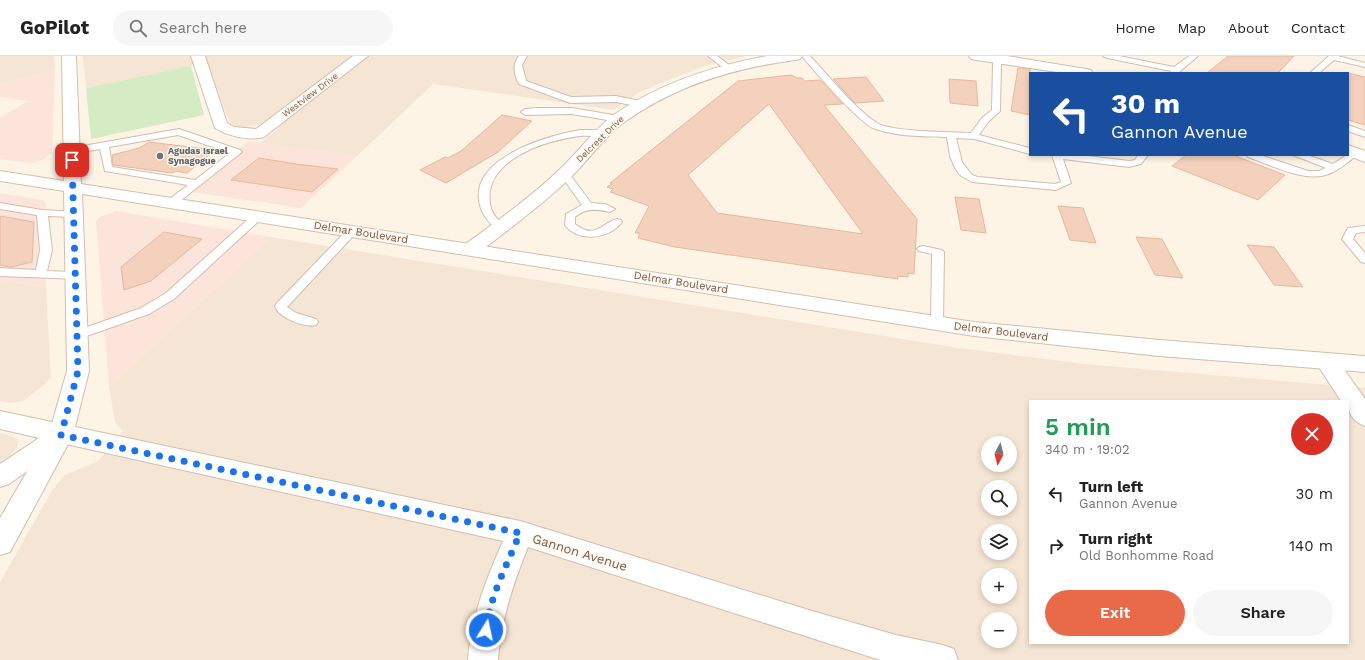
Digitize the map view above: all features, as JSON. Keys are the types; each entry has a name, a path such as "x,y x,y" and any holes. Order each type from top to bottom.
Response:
{"street":[{"path":"0,543 61,435 78,371 69,56"},
{"name":"Westview Drive","path":"198,56 220,125 230,131 259,134 361,56"},
{"name":"Delcrest Drive","path":"471,249 532,204 565,174 619,119 641,104 687,80 728,67 795,56"},
{"path":"976,56 1002,57 1081,72"},
{"name":"Delmar Boulevard","path":"0,176 937,323 1080,341 1365,364"},
{"path":"1326,361 1365,417"},
{"name":"Gannon Avenue","path":"0,420 61,435 520,533 819,627 896,650 943,660"},
{"path":"0,477 61,435"},
{"path":"483,660 488,617 493,599 520,533"}],"lane":[{"path":"523,56 519,60 518,66 522,82 534,87 570,100 616,99 641,104"},
{"path":"712,56 728,67"},
{"path":"806,56 861,115 875,126 892,131 974,136 1029,151"},
{"path":"1107,56 1175,71 1194,56"},
{"path":"1315,72 1333,56 1365,65"},
{"path":"974,136 985,120 996,111 997,63 1002,57"},
{"path":"525,112 541,110 585,111 619,119"},
{"path":"1349,128 1365,134"},
{"path":"72,151 179,132 237,152 171,203"},
{"path":"500,228 486,209 484,195 486,183 492,172 504,160 526,148 557,138 580,133 605,133"},
{"path":"951,135 958,167 968,177 976,180 1056,187 1066,183 1057,156"},
{"path":"104,146 108,169 198,182"},
{"path":"1254,156 1311,175 1322,175 1356,153"},
{"path":"1065,156 1129,164 1138,162 1142,156"},
{"path":"1301,156 1333,167"},
{"path":"565,174 588,206"},
{"path":"0,206 42,213 73,214"},
{"path":"610,209 603,206 588,206 581,208 570,216 570,225 574,229 588,233 597,233 610,228 617,222"},
{"path":"41,274 46,250 42,213"},
{"path":"76,335 145,310 170,296 258,216"},
{"path":"1365,229 1352,230 1346,239 1365,260"},
{"path":"312,322 292,316 282,310 280,306 352,231"},
{"path":"923,249 938,252 937,323"},
{"path":"0,272 75,276"}],"shaded area":[{"path":"0,56 54,56 55,69 0,84"},
{"path":"83,56 746,56 705,66 666,81 638,93 614,110 433,84 357,156 260,143 280,127 262,124 244,127 235,126 230,123 206,63 86,88"},
{"path":"55,69 52,153 42,160 33,163 0,159 0,117 29,101 0,97 0,84"},
{"path":"249,141 357,156 301,208 185,191"},
{"path":"0,193 42,200 46,203 46,288 0,280"},
{"path":"116,211 271,237 109,387 96,222 99,217"},
{"path":"271,237 959,348 1084,364 1365,388 1365,660 0,660 0,582 53,489 65,475 98,461 123,431 115,422 109,387"},
{"path":"0,280 46,288 51,377 45,384 23,401 10,403 0,401"},
{"path":"0,433 17,438 18,445 0,466"}],"green space":[{"path":"191,66 204,115 91,139 86,88"}],"building":[{"path":"1228,56 1294,56 1279,72 1208,72"},
{"path":"1018,68 1030,69 1029,115 1011,111"},
{"path":"1349,73 1365,77 1365,125 1349,120"},
{"path":"791,75 797,78 802,78 805,81 820,80 843,104 824,105 917,219 914,274 908,273 908,277 897,276 898,279 675,247 638,238 640,233 635,233 649,206 610,192 613,189 607,187 612,184 610,183 738,81","holes":["769,104 863,234 717,213 688,175"]},
{"path":"866,77 884,101 855,103 833,79"},
{"path":"949,79 976,81 978,106 950,103"},
{"path":"502,115 532,121 498,152 446,183 420,170 445,157 448,158 461,151"},
{"name":"Agudas Israel Synagogue","path":"149,142 215,150 187,173 176,171 172,173 113,165 112,155 139,148"},
{"path":"1185,156 1236,156 1285,175 1258,200 1172,166"},
{"path":"259,158 338,169 312,192 231,180"},
{"path":"955,197 979,199 986,233 961,230"},
{"path":"1058,206 1083,208 1096,243 1070,240"},
{"path":"0,216 34,222 32,262 11,267 0,265"},
{"path":"164,232 202,239 151,281 124,290 121,267"},
{"path":"1136,237 1162,239 1183,278 1155,275"},
{"path":"1247,245 1274,247 1303,287 1274,285"}],"place":[{"name":"Agudas Israel Synagogue","path":"160,156"}],"route":[{"path":"72,160 78,371 61,435 520,533 494,593 486,630"}]}
